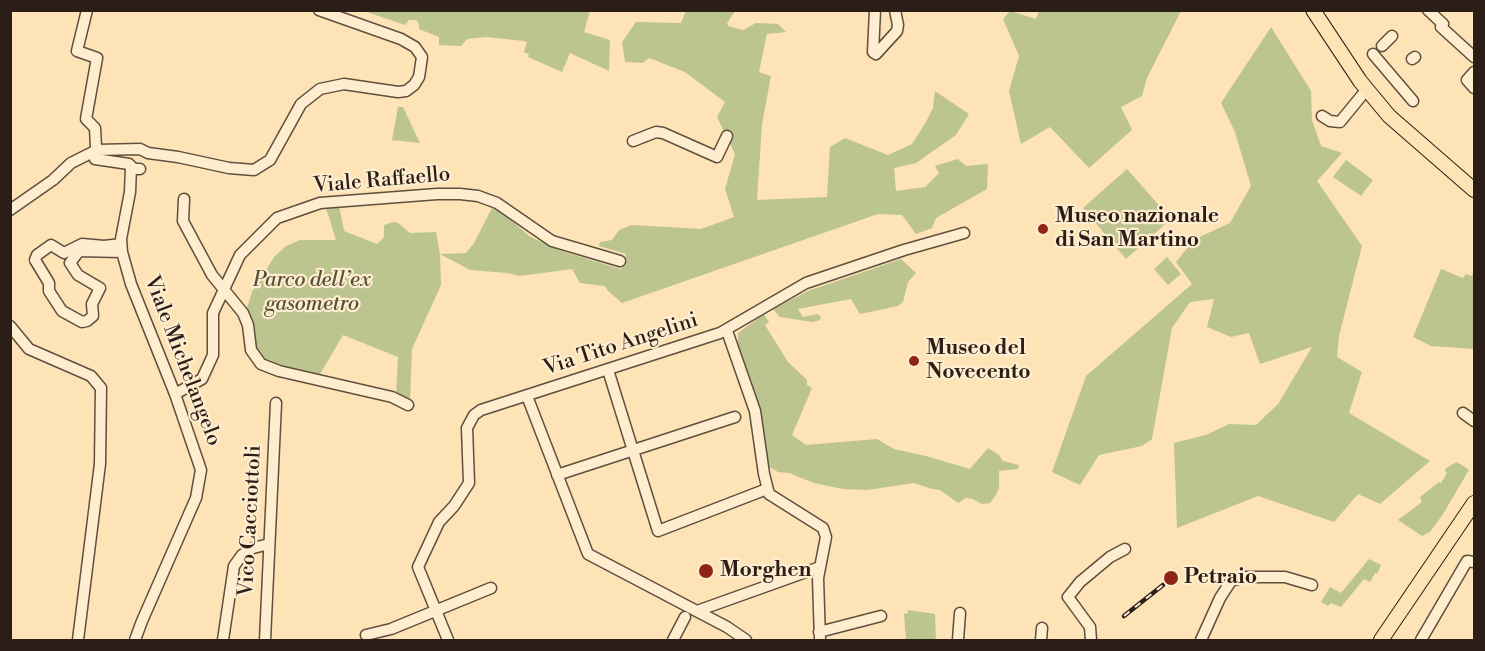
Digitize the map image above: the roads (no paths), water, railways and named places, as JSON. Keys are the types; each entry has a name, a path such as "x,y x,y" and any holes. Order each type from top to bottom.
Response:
{"main road":[{"path":"1312,10 1367,89 1399,126 1474,190"},
{"path":"1381,640 1474,503"}],"street":[{"path":"87,10 77,51 97,58 86,119 96,128 98,154"},
{"path":"10,210 78,159 98,154 138,160 175,156 229,168 254,170 270,160 301,104 320,89 344,84 398,92 406,91 414,85 419,77 422,57 415,47 401,39 319,10"},
{"path":"875,10 873,52 876,54 897,31 895,10"},
{"path":"1428,10 1474,57"},
{"path":"1382,46 1392,36"},
{"path":"1373,54 1396,78 1413,101"},
{"path":"1322,116 1330,121 1340,122 1367,89"},
{"path":"633,141 656,132 663,133 717,157 727,136"},
{"name":"Viale Michelangelo","path":"135,640 196,498 201,470 175,394 131,284 122,248 130,192 138,160"},
{"name":"Viale Raffaello","path":"175,394 202,379 213,355 213,313 240,255 277,218 320,203 436,194 478,196 498,203 552,241 620,261"},
{"path":"184,199 183,220 212,275 243,313 248,325 251,350 261,363 279,371 392,397 408,405"},
{"name":"Via Tito Angelini","path":"448,640 418,567 439,522 454,506 469,483 468,428 474,415 481,410 727,330 806,283 904,250 964,233"},
{"path":"82,244 122,248 79,251 70,262 78,275 100,288 92,304 93,316 82,322 62,311 48,291 49,283 35,260 37,255 51,245 64,253 82,244"},
{"path":"10,326 29,349 91,376 101,388 100,464 78,640"},
{"path":"727,330 755,411 769,494 823,528 826,537 818,578 820,636 881,616"},
{"path":"608,370 658,531 767,489"},
{"path":"527,396 588,554 727,627 746,640"},
{"name":"Vico Cacciottoli","path":"265,640 276,403"},
{"path":"1463,414 1474,421"},
{"path":"557,476 735,417"},
{"path":"223,640 234,566 242,555 253,548 269,544"},
{"path":"1091,639 1089,627 1068,597 1080,582 1110,557 1125,549"},
{"path":"1421,640 1471,561"},
{"path":"697,611 820,567"},
{"path":"1201,640 1212,615 1232,581 1244,577 1285,577 1312,585"},
{"path":"366,635 391,628 491,588"},
{"path":"958,640 960,613"},
{"path":"673,640 685,617"},
{"path":"1041,640 1042,628"}],"railway":[{"path":"1124,616 1163,585"}],"place":[{"name":"Museo nazionale di San Martino","path":"1043,229"},
{"name":"Museo del Novecento","path":"914,361"},
{"name":"Morghen","path":"706,571"},
{"name":"Petraio","path":"1171,578"}],"park label":[{"name":"Parco dell’ex gasometro","path":"312,293"}]}
